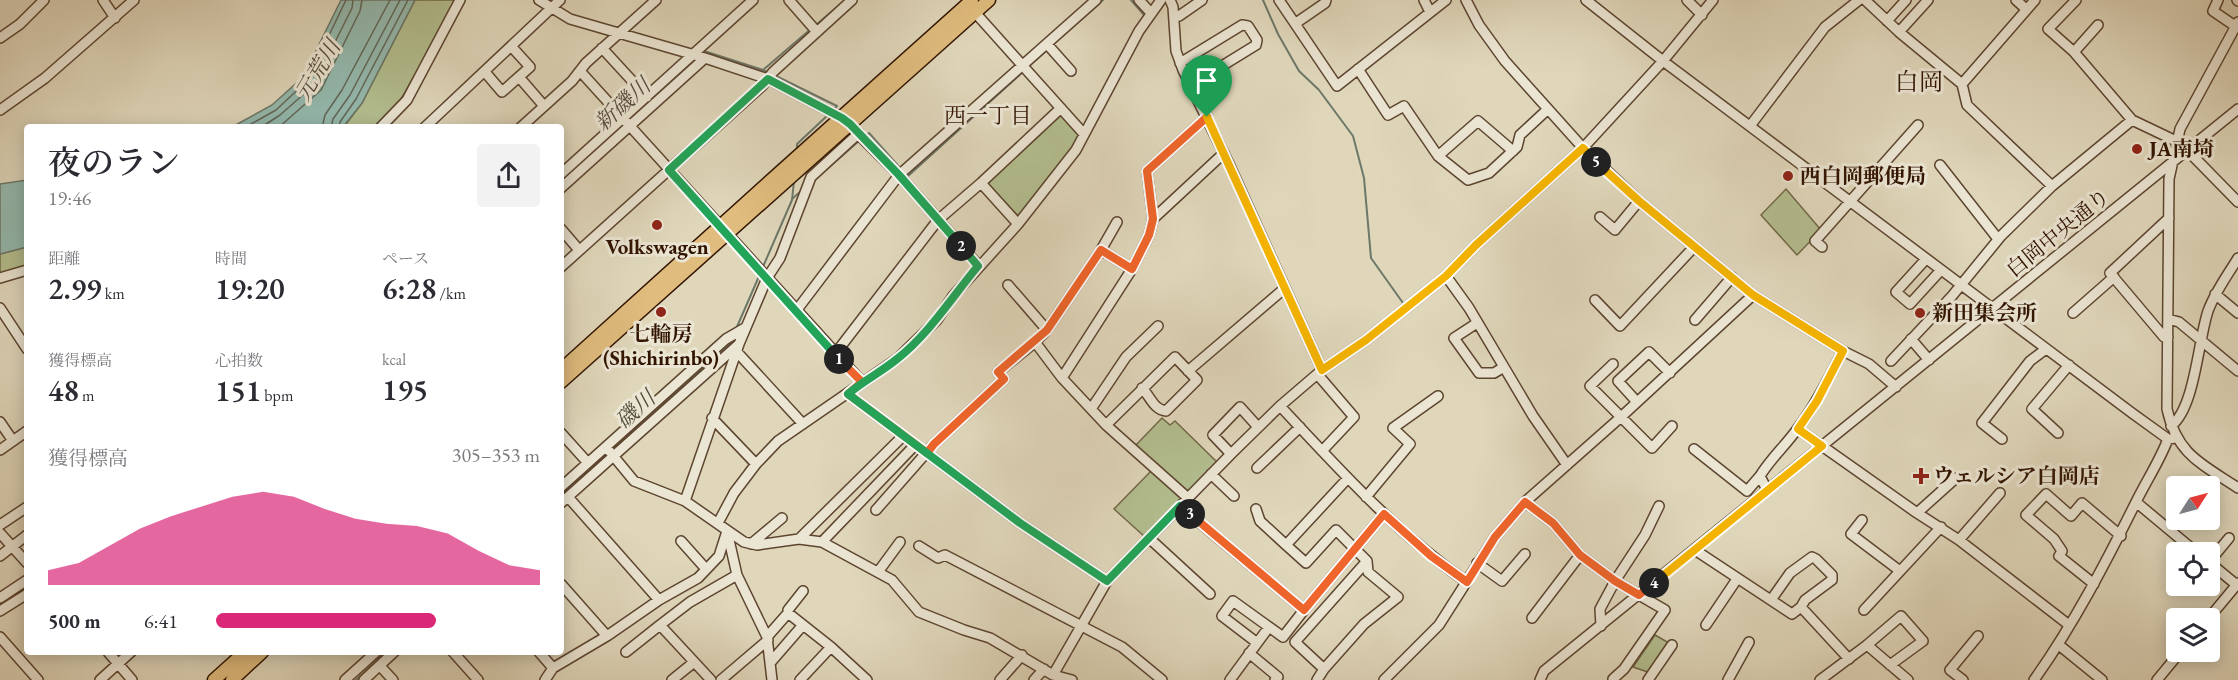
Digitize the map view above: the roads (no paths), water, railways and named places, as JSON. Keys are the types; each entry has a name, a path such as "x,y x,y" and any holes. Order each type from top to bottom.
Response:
{"main road":[{"path":"564,367 723,230 850,125 969,4 989,0"},
{"path":"564,379 723,230"},
{"path":"214,680 242,655"},
{"path":"232,680 259,655"}],"street":[{"path":"0,38 20,24 44,0"},
{"path":"103,0 115,18"},
{"path":"0,110 45,78 134,0"},
{"path":"384,124 407,100 460,0"},
{"path":"539,0 570,19 705,58 768,79 850,125 899,175 978,266"},
{"path":"428,124 560,0"},
{"path":"524,124 572,81 602,48 656,0"},
{"path":"564,185 626,122 646,98 753,0"},
{"path":"789,0 817,32"},
{"path":"564,264 852,0"},
{"path":"796,311 899,175 1096,0"},
{"path":"1139,0 1150,12"},
{"path":"718,523 734,493 756,464 778,441 897,359 937,320 953,296 1018,224 1076,150 1150,12 1161,0"},
{"path":"1170,0 1173,7 1176,51 1180,63 1224,153 1320,372 1354,417 1322,451"},
{"path":"1174,17 1202,0"},
{"path":"1279,0 1337,86 1446,0"},
{"path":"1296,23 1326,0"},
{"path":"1424,0 1430,12"},
{"path":"1466,0 1487,37 1548,109 1583,148 1639,201 1753,295 1843,351 1869,364 1896,387"},
{"path":"1586,0 1663,61 1992,309 2172,438 2195,459 2238,488"},
{"path":"1687,0 1702,15"},
{"path":"1053,675 1107,581 1211,474 1280,406 1320,372 1366,340 1446,276 1476,245 1583,148 1663,61 1713,0"},
{"path":"1750,126 1825,27 1859,0"},
{"path":"1865,0 1899,32 1962,84 1967,105 2052,186"},
{"path":"1887,21 1906,0"},
{"path":"1899,32 1928,0"},
{"path":"2016,0 2026,9"},
{"path":"1962,84 2035,0"},
{"path":"2076,0 2048,29 2074,52 2132,120 2176,141"},
{"path":"2034,680 2060,645 2172,438 2167,409 2169,218 2172,163 2176,141 2185,118 2237,24 2213,11 2218,0"},
{"path":"969,4 1084,134"},
{"path":"2074,52 2098,25"},
{"path":"1180,63 1242,26 1248,26 1257,40 1256,45 1191,85"},
{"path":"1047,44 1071,71"},
{"path":"485,72 502,92 530,67 511,46"},
{"path":"602,48 646,98"},
{"path":"564,172 705,58"},
{"path":"1358,69 1388,115 1404,106 1438,156 1468,180 1489,172 1513,151 1517,147 1520,135 1548,109"},
{"path":"580,70 862,382"},
{"path":"519,77 544,106"},
{"path":"835,354 938,220 1061,108"},
{"name":"白岡中央通り","path":"1540,680 1544,671 2238,109"},
{"path":"1062,378 1132,269 1149,235 1153,219 1147,171 1207,117"},
{"path":"1891,361 1998,239 2052,186 2132,120"},
{"path":"1438,156 1478,121 1513,151"},
{"path":"685,501 745,328 767,278 780,258 811,177 850,125"},
{"path":"1822,247 1815,241 1918,125"},
{"path":"2187,150 2238,202"},
{"path":"1153,219 1224,153"},
{"path":"1940,165 1998,239"},
{"path":"981,183 1018,224"},
{"path":"1600,217 1615,230 1639,201"},
{"path":"2168,337 2164,337 2110,273 2169,218"},
{"path":"876,510 934,444 1004,379 998,372 1047,330 1101,250 1117,222"},
{"path":"564,232 579,250"},
{"path":"1595,300 1620,326 1694,247"},
{"path":"1101,250 1132,269"},
{"path":"2171,426 2176,422 2191,389 2200,340 2215,294 2238,258"},
{"path":"1926,259 1896,292 1910,304 1941,270"},
{"path":"0,278 24,271"},
{"path":"1446,276 1477,322 1533,416 1568,465"},
{"path":"1695,320 1732,277"},
{"path":"2073,313 2114,277"},
{"path":"1008,285 1047,330"},
{"path":"1188,370 1285,288"},
{"path":"2215,294 2238,313"},
{"path":"1384,680 1439,625 1495,537 1525,502 1670,373 1753,295"},
{"path":"0,308 24,344"},
{"path":"2168,319 2179,322 2238,371"},
{"path":"1477,322 1454,338 1479,373 1494,374 1504,366"},
{"path":"1091,409 1126,357 1158,326"},
{"path":"564,484 726,339 745,328"},
{"path":"1911,339 1929,360"},
{"path":"1035,342 1062,378 1106,425 1188,498"},
{"path":"738,348 803,424"},
{"path":"659,600 564,500 738,348"},
{"path":"2002,439 1982,423 2030,361 2046,349"},
{"path":"1694,449 1747,491 1798,429 1817,401 1843,351"},
{"path":"1637,402 1618,381 1649,352 1670,373"},
{"path":"1106,425 1142,388 1175,357 1197,380 1166,411 1160,410 1153,404 1142,388"},
{"path":"1612,364 1590,386 1652,448 1672,426"},
{"path":"2058,433 2032,409 2068,365"},
{"path":"848,394 1020,523 1107,581"},
{"path":"1366,497 1410,444 1393,428 1438,396"},
{"path":"1280,406 1384,514 1431,556 1467,582"},
{"path":"1231,454 1213,435 1240,407 1258,427"},
{"path":"712,418 756,464"},
{"path":"0,422 13,441"},
{"path":"1257,468 1300,428"},
{"path":"1798,429 1959,540 2069,625"},
{"path":"0,450 24,433"},
{"path":"564,436 588,463"},
{"path":"799,539 903,436"},
{"path":"822,542 915,445"},
{"path":"606,447 634,481 685,501 744,542 757,545 799,539 822,542 892,580 919,612 990,638 1053,675 1072,680"},
{"path":"1211,474 1234,496"},
{"path":"1760,476 1767,490"},
{"path":"1286,545 1348,478"},
{"path":"1917,513 1956,478"},
{"path":"1959,540 2000,493"},
{"path":"2094,584 2060,556 2062,550 2054,538 2026,515 2046,494 2071,516 2082,503 2121,536"},
{"path":"1525,502 1553,523 1580,555 1615,581 1665,610 1624,669 1610,679"},
{"path":"2136,502 2184,542"},
{"path":"1180,506 1304,610"},
{"path":"1601,626 1600,609 1645,535 1659,506"},
{"path":"0,525 24,509"},
{"path":"1256,509 1260,521 1306,563 1336,530 1367,561 1368,572 1398,597 1364,624 1317,680"},
{"path":"1256,642 1222,616 1233,601 1283,637 1384,514"},
{"path":"751,544 782,518"},
{"path":"1862,520 1851,534 1900,571"},
{"path":"1864,610 1941,527"},
{"path":"545,680 553,668 607,636 659,600 698,578 718,556 727,531"},
{"path":"727,531 737,575 767,639 772,680"},
{"path":"0,533 24,560"},
{"path":"0,556 24,537"},
{"path":"1149,538 1210,594"},
{"path":"2220,549 2229,538"},
{"path":"681,542 706,569"},
{"path":"878,572 900,542"},
{"path":"919,546 938,558 945,555 1122,647 1162,680"},
{"path":"1695,550 1792,614 1832,580 1832,575 1816,558 1812,557 1790,573 1771,600"},
{"path":"1477,564 1502,581 1525,555"},
{"path":"1532,618 1580,555"},
{"path":"1324,669 1296,642 1367,561"},
{"path":"2217,608 2237,585 2220,571"},
{"path":"626,652 690,602 737,575"},
{"path":"1706,625 1737,579"},
{"path":"0,598 24,582"},
{"path":"564,587 607,636"},
{"path":"721,680 767,639 803,591"},
{"path":"0,611 24,596"},
{"path":"1801,607 1849,659"},
{"path":"788,613 831,647 867,680"},
{"path":"1820,680 1867,645 1900,615 1923,642 1890,665"},
{"path":"660,625 711,680"},
{"path":"770,663 803,625"},
{"path":"1230,680 1269,627"},
{"path":"1963,680 1950,670 1978,636"},
{"path":"0,637 38,680"},
{"path":"1728,680 1749,642"},
{"path":"1648,680 1672,645"},
{"path":"1867,645 1902,678"},
{"path":"2060,645 2102,680"},
{"path":"800,680 831,647"},
{"path":"1249,652 1278,676 1275,680"},
{"path":"19,659 24,655"},
{"path":"110,655 132,680"},
{"path":"100,680 128,655"},
{"path":"345,680 373,655"},
{"path":"364,680 391,655"},
{"path":"456,655 478,680"},
{"path":"542,655 553,668"},
{"path":"1000,680 1022,656"},
{"path":"2157,680 2172,662"},
{"path":"672,680 693,663"},
{"path":"380,666 393,680"},
{"path":"1034,680 1044,669"},
{"path":"1610,679 1625,680"}],"water":[{"name":"元荒川","path":"341,0 415,0 362,103 345,124 237,124 272,105 303,77"},
{"path":"24,180 24,248 0,254 0,184"}],"waterway":[{"path":"816,25 845,0"},
{"path":"1051,46 1103,0"},
{"path":"1131,0 1146,15"},
{"path":"1263,0 1278,34 1299,71 1319,90 1353,136 1364,178 1371,258 1403,303"},
{"path":"702,53 704,51 763,70 812,28"},
{"path":"1029,66 1047,50"},
{"name":"新磯川","path":"673,79 695,59"},
{"path":"763,70 769,73"},
{"path":"905,173 908,176 1025,70"},
{"path":"774,75 837,106 833,110"},
{"path":"797,152 797,144 829,114"},
{"path":"864,137 869,133 901,169"},
{"path":"819,176 860,140"},
{"path":"762,269 792,200 794,181"},
{"path":"792,199 801,191"},
{"path":"736,329 760,274"},
{"name":"磯川","path":"612,449 730,344 731,340"},
{"name":"磯川","path":"564,492 608,453"},
{"name":"新磯川","path":"0,604 24,588"},
{"name":"磯川","path":"356,680 383,655"}],"place":[{"name":"JA南埼","path":"2137,149"},
{"name":"西白岡郵便局","path":"1788,176"},
{"name":"Volkswagen","path":"657,225"},
{"name":"七輪房 (Shichirinbo)","path":"661,312"},
{"name":"新田集会所","path":"1920,313"},
{"name":"ウェルシア白岡店","path":"1921,476"}],"district":[{"name":"白岡","path":"1919,82"},
{"name":"西一丁目","path":"988,115"}]}
